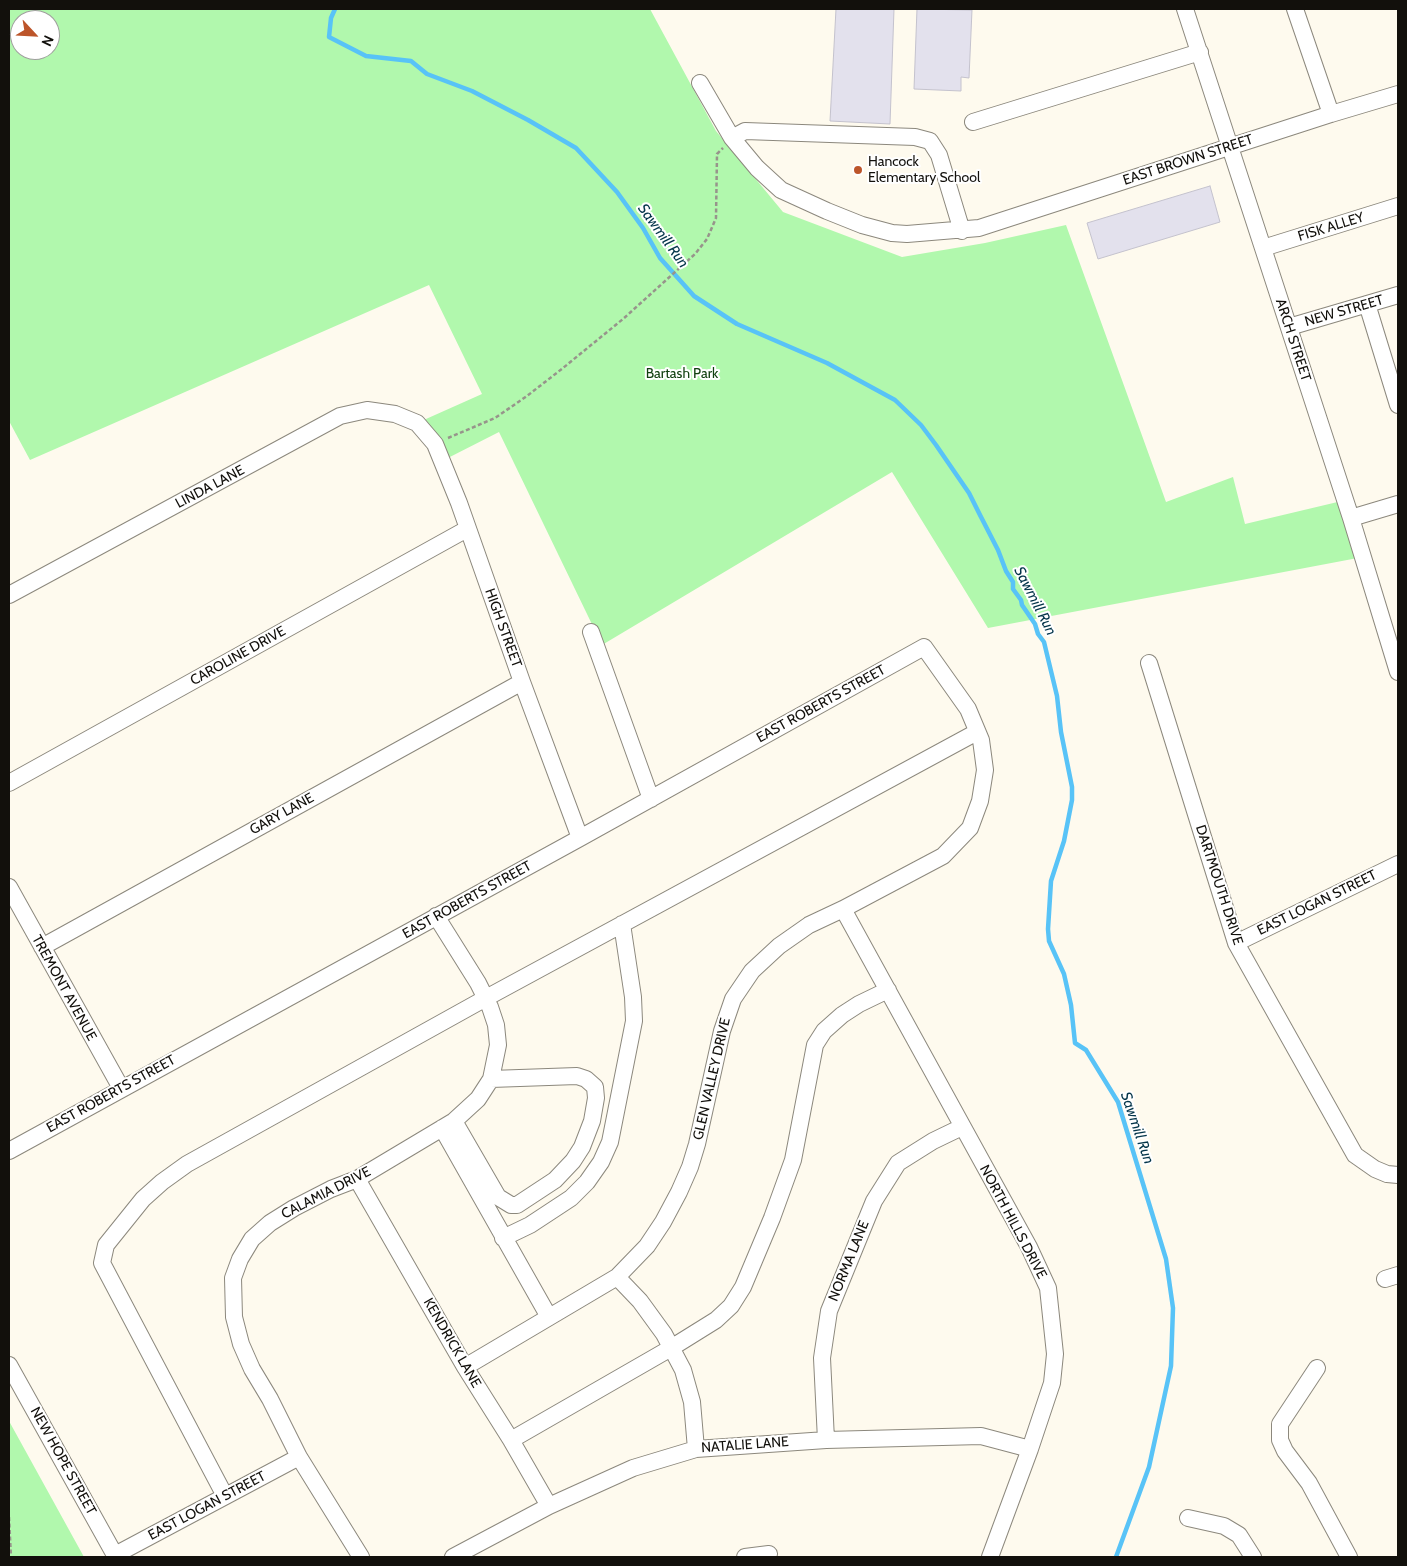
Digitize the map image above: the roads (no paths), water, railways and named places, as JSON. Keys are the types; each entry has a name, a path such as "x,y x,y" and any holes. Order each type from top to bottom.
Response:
{"street":[{"name":"ARCH STREET","path":"1185,9 1351,518 1398,672"},
{"path":"1300,10 1331,114"},
{"path":"973,122 1200,52"},
{"name":"EAST BROWN STREET","path":"700,83 732,138 757,168 781,190 827,211 862,224 892,233 907,234 962,231 979,228 1398,94"},
{"path":"732,138 745,131 915,137 930,141 939,155 962,231"},
{"name":"FISK ALLEY","path":"1263,248 1398,206"},
{"name":"NEW STREET","path":"1289,327 1398,295"},
{"path":"1367,304 1398,405"},
{"name":"LINDA LANE","path":"9,595 340,416 367,410 395,414 417,423"},
{"name":"HIGH STREET","path":"417,423 435,444 459,503 522,682 580,838"},
{"path":"1351,518 1398,504"},
{"name":"CAROLINE DRIVE","path":"9,783 467,529"},
{"path":"591,632 651,799"},
{"name":"EAST ROBERTS STREET","path":"9,1151 924,647"},
{"name":"GLEN VALLEY DRIVE","path":"465,1367 617,1277 647,1246 663,1222 690,1167 697,1144 722,1031 732,999 752,972 779,946 809,925 844,909 943,856 970,828 980,802 985,770 981,740 968,709 924,647"},
{"name":"DARTMOUTH DRIVE","path":"1149,663 1236,943 1355,1155 1375,1170 1398,1175"},
{"name":"GARY LANE","path":"42,947 522,682"},
{"path":"225,1496 102,1263 106,1245 143,1199 187,1164 486,998 977,732"},
{"name":"EAST LOGAN STREET","path":"1236,943 1398,864"},
{"name":"TREMONT AVENUE","path":"9,888 121,1088"},
{"name":"NORTH HILLS DRIVE","path":"844,909 1029,1247 1048,1288 1055,1354 1052,1383 990,1557"},
{"name":"CALAMIA DRIVE","path":"361,1557 299,1457 270,1399 252,1369 241,1344 234,1318 233,1278 240,1260 252,1239 270,1223 331,1189 357,1179 448,1125 478,1099 491,1079 498,1045 496,1025 486,998 436,916"},
{"path":"503,1238 530,1225 571,1198 587,1182 601,1162 610,1142 634,1021 633,997 622,924"},
{"path":"511,1440 671,1348 716,1320 731,1306 743,1287 772,1218 793,1160 815,1045 824,1031 842,1015 859,1004 888,990"},
{"path":"448,1125 498,1197 511,1205 517,1205 547,1185 573,1161 582,1146 592,1121 596,1098 595,1087 586,1079 577,1076 491,1079"},
{"path":"448,1125 503,1238 549,1317"},
{"name":"NORMA LANE","path":"826,1440 822,1358 829,1311 874,1201 898,1163 933,1140 962,1127"},
{"name":"KENDRICK LANE","path":"357,1179 465,1367 511,1440 549,1506"},
{"path":"617,1277 640,1301 664,1334 683,1370 692,1402 696,1449"},
{"name":"NEW HOPE STREET","path":"9,1365 116,1556"},
{"path":"1317,1368 1280,1424 1280,1440 1285,1451 1309,1483 1349,1557"},
{"name":"NATALIE LANE","path":"453,1557 549,1506 633,1468 696,1449 826,1440 981,1436 1030,1449"},
{"name":"EAST LOGAN STREET","path":"116,1556 299,1457"},
{"path":"1188,1518 1224,1526 1239,1535 1253,1557"},
{"path":"745,1557 769,1554"}],"waterway":[{"name":"Sawmill Run","path":"335,9 331,18 329,37 366,56 411,61 427,74 472,91 576,148 617,192 643,228 660,258 694,296 737,324 827,363 895,400 921,425 969,493 998,550 1006,571 1013,582 1013,589 1044,642 1057,696 1061,732 1072,787 1072,800 1064,841 1051,881 1049,941 1064,974 1071,1005 1075,1043 1086,1050 1118,1102 1166,1259 1173,1308 1171,1366 1149,1467 1116,1557"}],"place":[{"name":"Hancock Elementary School","path":"858,170"}],"park label":[{"name":"Bartash Park","path":"682,374"}]}
